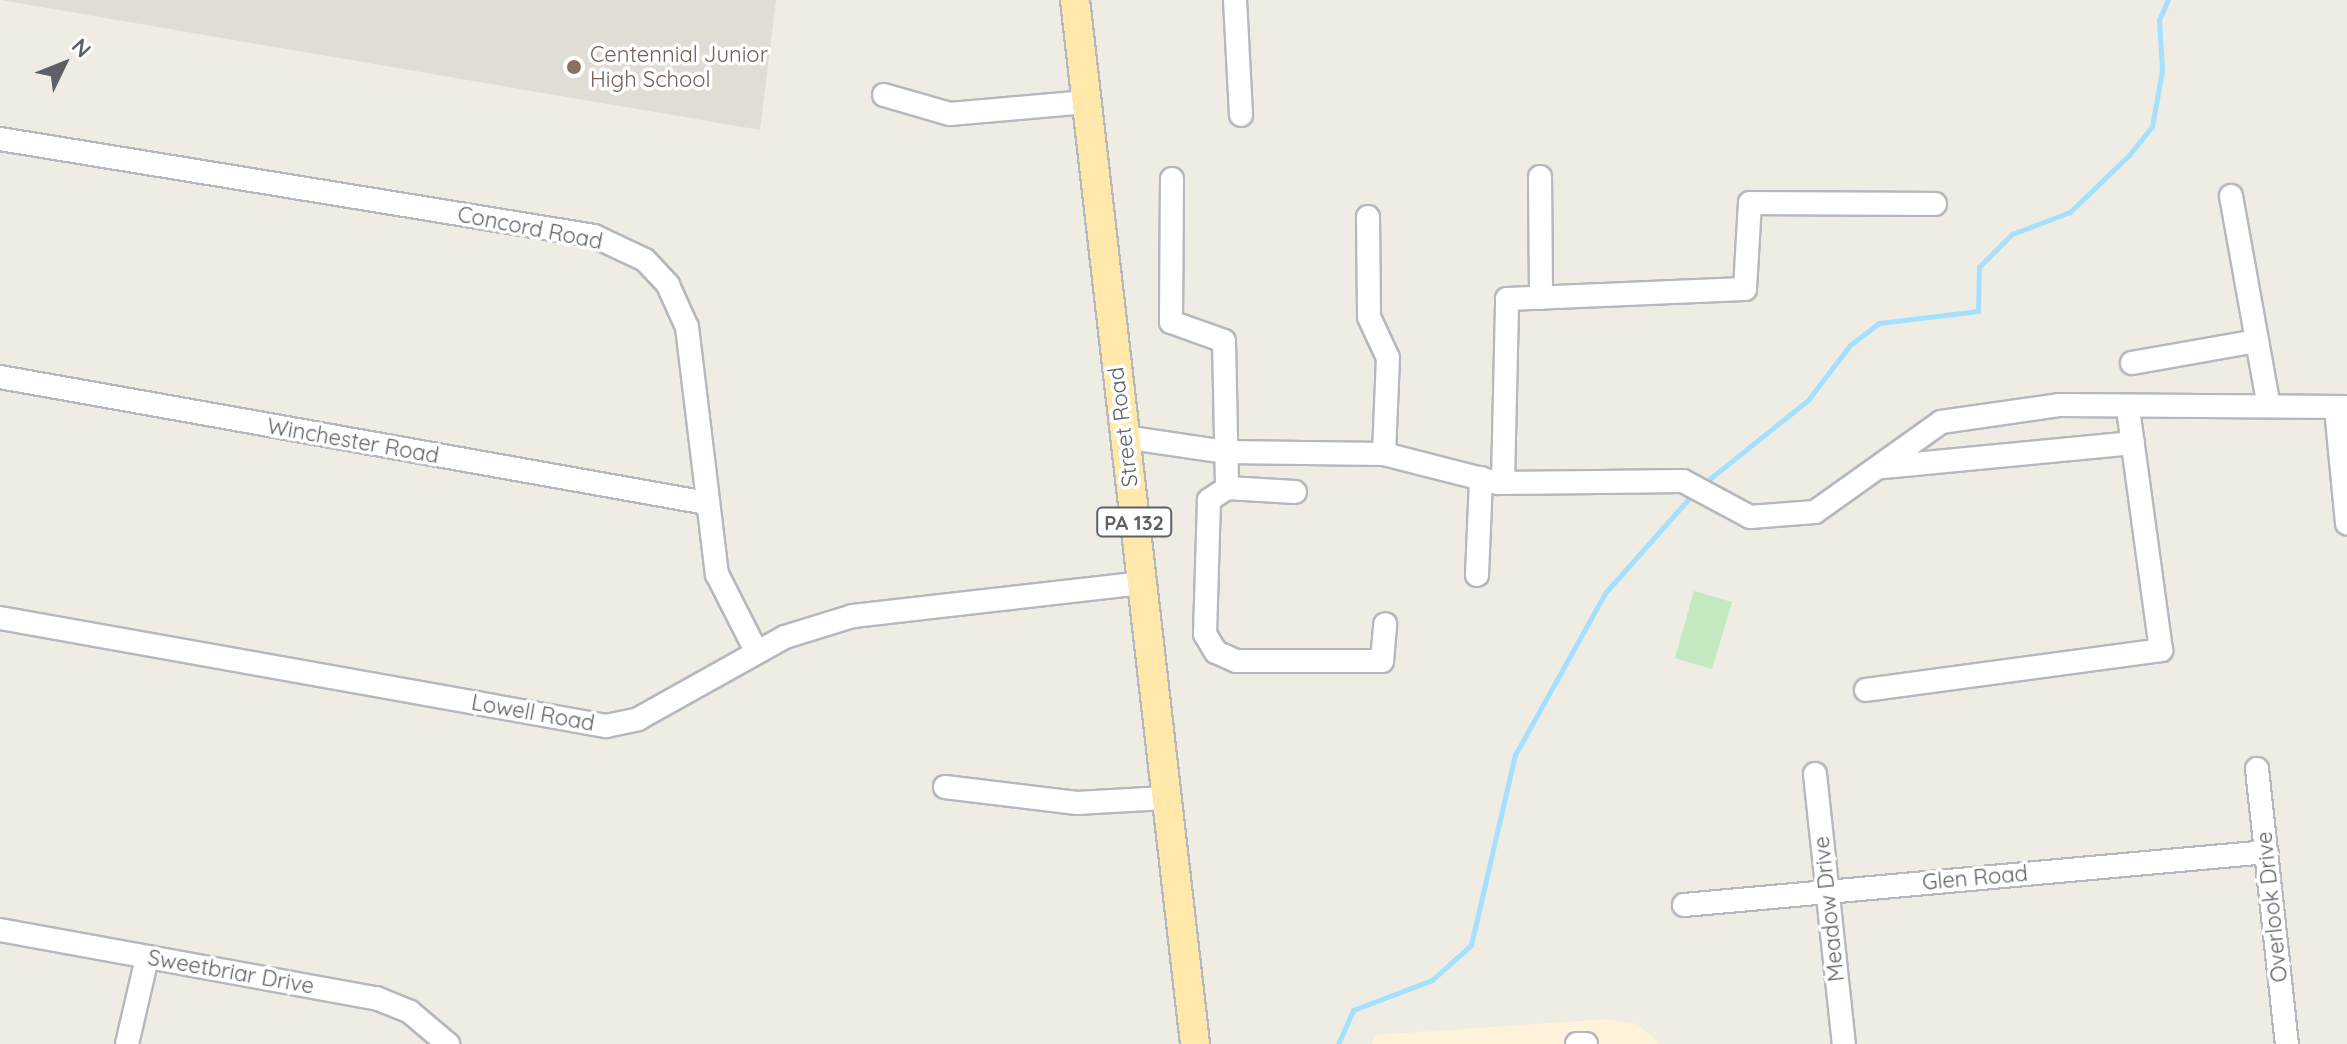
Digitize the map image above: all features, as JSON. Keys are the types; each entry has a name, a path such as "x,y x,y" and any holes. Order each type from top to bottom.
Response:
{"main road":[{"name":"Street Road","path":"1075,0 1195,1044"}],"street":[{"path":"1235,0 1241,115"},
{"path":"884,95 950,114 1086,102"},
{"name":"Concord Road","path":"0,139 594,236 623,247 668,285 687,327 717,574 756,651"},
{"path":"1540,177 1541,298"},
{"path":"1172,179 1169,312 1181,330 1209,330 1224,341 1227,488"},
{"path":"2231,196 2268,402"},
{"path":"1477,575 1492,480 1507,299 1745,289 1750,203 1935,204"},
{"path":"1368,217 1369,317 1388,358 1384,454"},
{"path":"2132,363 2257,341"},
{"name":"Winchester Road","path":"0,377 707,503"},
{"path":"1124,437 1225,452 1384,454 1492,480 1683,481 1750,517 1815,512 1884,467 1941,422 2059,405 2128,408 2268,402 2341,408 2347,523"},
{"path":"1866,690 2161,650 2128,408"},
{"path":"1884,467 2133,443"},
{"path":"1295,492 1227,488 1209,500 1205,634 1216,652 1236,661 1382,661 1385,624"},
{"name":"Lowell Road","path":"0,618 606,726 638,719 756,651 853,616 1141,583"},
{"name":"Overlook Drive","path":"2257,769 2287,1044"},
{"name":"Meadow Drive","path":"1815,774 1844,1044"},
{"path":"945,787 1077,803 1165,798"},
{"name":"Glen Road","path":"1684,905 2267,852"},
{"name":"Sweetbriar Drive","path":"0,930 376,998 410,1012 448,1044"},
{"path":"127,1044 147,958"},
{"path":"1577,1044 1586,1044"}],"shaded area":[{"name":"Centennial Junior High School","path":"0,0 776,0 760,130"},
{"path":"1609,1019 1639,1025 1660,1044 1372,1044 1376,1035"}],"green space":[{"path":"1694,591 1732,602 1712,669 1675,658"}],"waterway":[{"path":"1702,485 1808,400 1850,345 1879,323 1978,311 1979,267 2012,234 2070,212 2129,155 2152,127 2162,70 2159,20 2168,0"},
{"path":"1338,1044 1353,1010 1432,980 1471,945 1515,755 1605,593 1692,495"}],"place":[{"name":"Centennial Junior High School","path":"574,67"}]}
